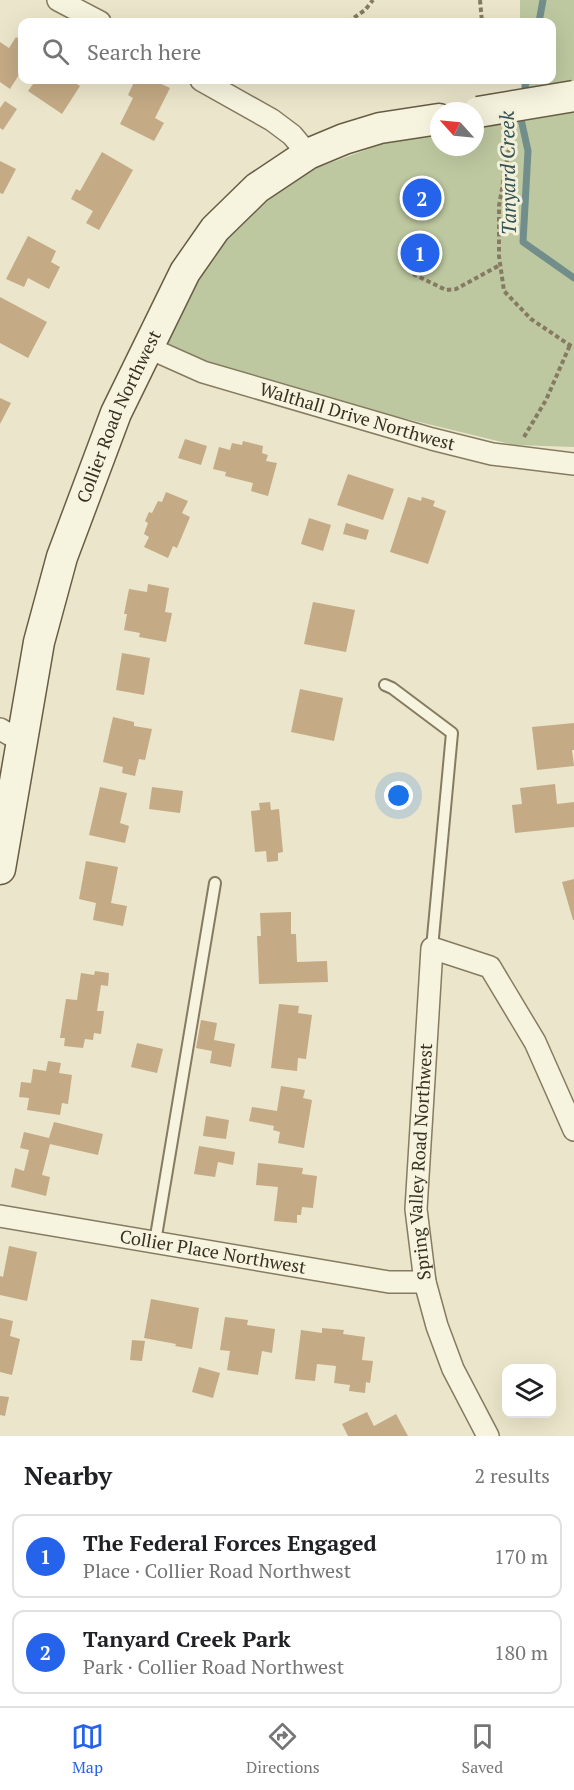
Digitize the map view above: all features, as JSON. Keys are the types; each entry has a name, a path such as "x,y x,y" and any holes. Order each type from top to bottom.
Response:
{"street":[{"path":"58,0 92,18"},
{"path":"208,84 272,120 292,135 308,154"},
{"path":"484,111 574,96"},
{"name":"Collier Road Northwest","path":"0,869 11,735 62,557 116,413 185,272 215,229 257,188 308,154 344,139 380,128 430,120"},
{"name":"Walthall Drive Northwest","path":"147,347 203,372 432,440 499,455 574,464"},
{"path":"432,948 490,967 536,1042 574,1130"},
{"name":"Spring Valley Road Northwest","path":"432,948 416,1209 425,1282 437,1326 453,1369 488,1436"},
{"name":"Collier Place Northwest","path":"0,1216 388,1282 425,1282"}],"lane":[{"path":"385,685 452,733 432,948"},
{"path":"154,1242 215,883"}],"path":[{"path":"354,18 365,10 373,0"},
{"path":"480,0 482,18"},
{"path":"499,455 523,439 546,400 572,346 531,320 504,291 500,265 499,206 510,143"},
{"path":"413,274 447,290 456,290 500,265"}],"green space":[{"path":"520,0 574,0 574,447 514,445 366,409 159,353 179,297 233,225 308,171 430,126 430,156 484,156 484,114 521,108 521,84 556,84 556,18 520,18"}],"building":[{"path":"16,37 18,38 18,76 10,89 0,82 0,42 9,48"},
{"path":"33,84 77,84 80,86 62,114 28,91"},
{"path":"133,84 162,84 170,88 155,118 164,123 154,141 120,124 133,98 128,95"},
{"path":"5,101 17,109 3,130 0,128 0,108"},
{"path":"102,152 133,170 99,230 86,223 93,211 71,199 76,189 80,191"},
{"path":"0,161 16,169 3,194 0,193"},
{"path":"28,236 56,251 51,262 60,267 49,289 28,278 24,287 6,279"},
{"path":"0,297 47,322 28,358 0,343"},
{"path":"0,398 11,403 0,424"},
{"path":"185,439 207,446 201,465 178,458"},
{"path":"243,441 263,446 262,453 268,455 266,461 277,463 268,496 251,491 253,483 225,476 226,472 213,469 219,447 230,450 232,443 242,445"},
{"path":"348,474 394,489 383,520 337,505"},
{"path":"166,492 188,501 182,513 190,517 177,548 173,546 168,558 144,547 149,537 144,534 148,523 145,521 158,501 162,502"},
{"path":"408,497 421,501 422,497 435,501 433,506 446,511 428,564 390,552"},
{"path":"309,518 331,525 323,551 301,544"},
{"path":"346,523 369,530 366,540 343,534"},
{"path":"148,584 169,588 165,612 172,613 166,642 139,637 140,633 124,630 127,614 124,614 129,589 147,592"},
{"path":"313,602 355,610 346,652 304,644"},
{"path":"122,653 150,658 144,695 116,690"},
{"path":"300,689 343,698 334,741 291,732"},
{"path":"113,717 134,722 134,726 152,729 145,760 139,759 135,776 122,773 123,767 103,762"},
{"path":"574,723 574,750 572,750 574,766 537,770 532,727"},
{"path":"555,784 557,804 574,802 574,827 515,833 512,805 522,804 520,788"},
{"path":"100,787 127,793 120,823 129,826 125,843 89,835"},
{"path":"152,787 183,791 180,813 149,809"},
{"path":"270,802 271,810 279,809 283,852 278,853 278,861 267,862 266,851 255,852 251,811 260,810 259,803"},
{"path":"86,861 118,867 111,903 127,906 123,926 93,920 96,903 79,899"},
{"path":"574,879 574,920 573,920 562,882"},
{"path":"291,912 291,934 296,934 297,962 327,961 328,982 259,984 257,936 261,936 260,913"},
{"path":"95,971 109,973 108,986 101,985 97,1011 104,1011 101,1034 94,1033 93,1040 85,1039 83,1048 64,1046 65,1038 60,1038 66,999 77,1000 81,973 94,975"},
{"path":"279,1004 299,1006 298,1013 312,1015 306,1059 298,1058 297,1071 271,1068"},
{"path":"201,1020 217,1023 214,1040 235,1044 231,1067 210,1063 212,1051 196,1048"},
{"path":"137,1043 163,1049 157,1073 131,1067"},
{"path":"48,1061 61,1063 59,1073 72,1075 68,1104 62,1103 60,1115 27,1110 29,1098 19,1097 21,1082 31,1083 33,1069 46,1071"},
{"path":"281,1086 305,1090 303,1098 312,1100 304,1148 278,1143 280,1132 273,1130 274,1126 249,1121 252,1107 277,1111"},
{"path":"206,1116 229,1120 226,1139 203,1136"},
{"path":"54,1122 103,1134 98,1155 50,1144 42,1175 50,1177 46,1196 11,1187 15,1168 24,1171 29,1150 20,1148 24,1132 49,1138"},
{"path":"199,1146 235,1152 233,1165 218,1162 215,1177 194,1174"},
{"path":"258,1163 303,1168 302,1174 317,1176 313,1208 302,1207 301,1215 297,1215 297,1223 274,1221 278,1187 256,1185"},
{"path":"9,1246 37,1252 27,1301 0,1295 0,1276 3,1277"},
{"path":"151,1299 199,1308 192,1349 144,1338"},
{"path":"225,1317 248,1320 247,1325 275,1329 272,1353 262,1351 258,1375 227,1370 230,1351 220,1350"},
{"path":"0,1318 13,1321 10,1336 20,1339 12,1375 0,1372"},
{"path":"322,1328 344,1330 343,1334 365,1337 362,1360 373,1361 370,1383 366,1382 365,1393 349,1391 350,1385 334,1383 336,1366 317,1364 315,1381 295,1379 301,1330 322,1333"},
{"path":"132,1340 145,1341 142,1361 130,1360"},
{"path":"199,1367 220,1373 213,1398 192,1392"},
{"path":"0,1396 9,1397 5,1416 0,1415"},
{"path":"367,1412 374,1426 396,1414 408,1436 348,1436 342,1424"}],"waterway":[{"name":"Tanyard Creek","path":"540,18 543,0"},
{"name":"Tanyard Creek","path":"524,98 526,84"},
{"name":"Tanyard Creek","path":"522,112 521,119 528,151 523,242 574,278"}],"place":[{"name":"Tanyard Creek Park","path":"422,198"},
{"name":"The Federal Forces Engaged","path":"420,253"}]}
